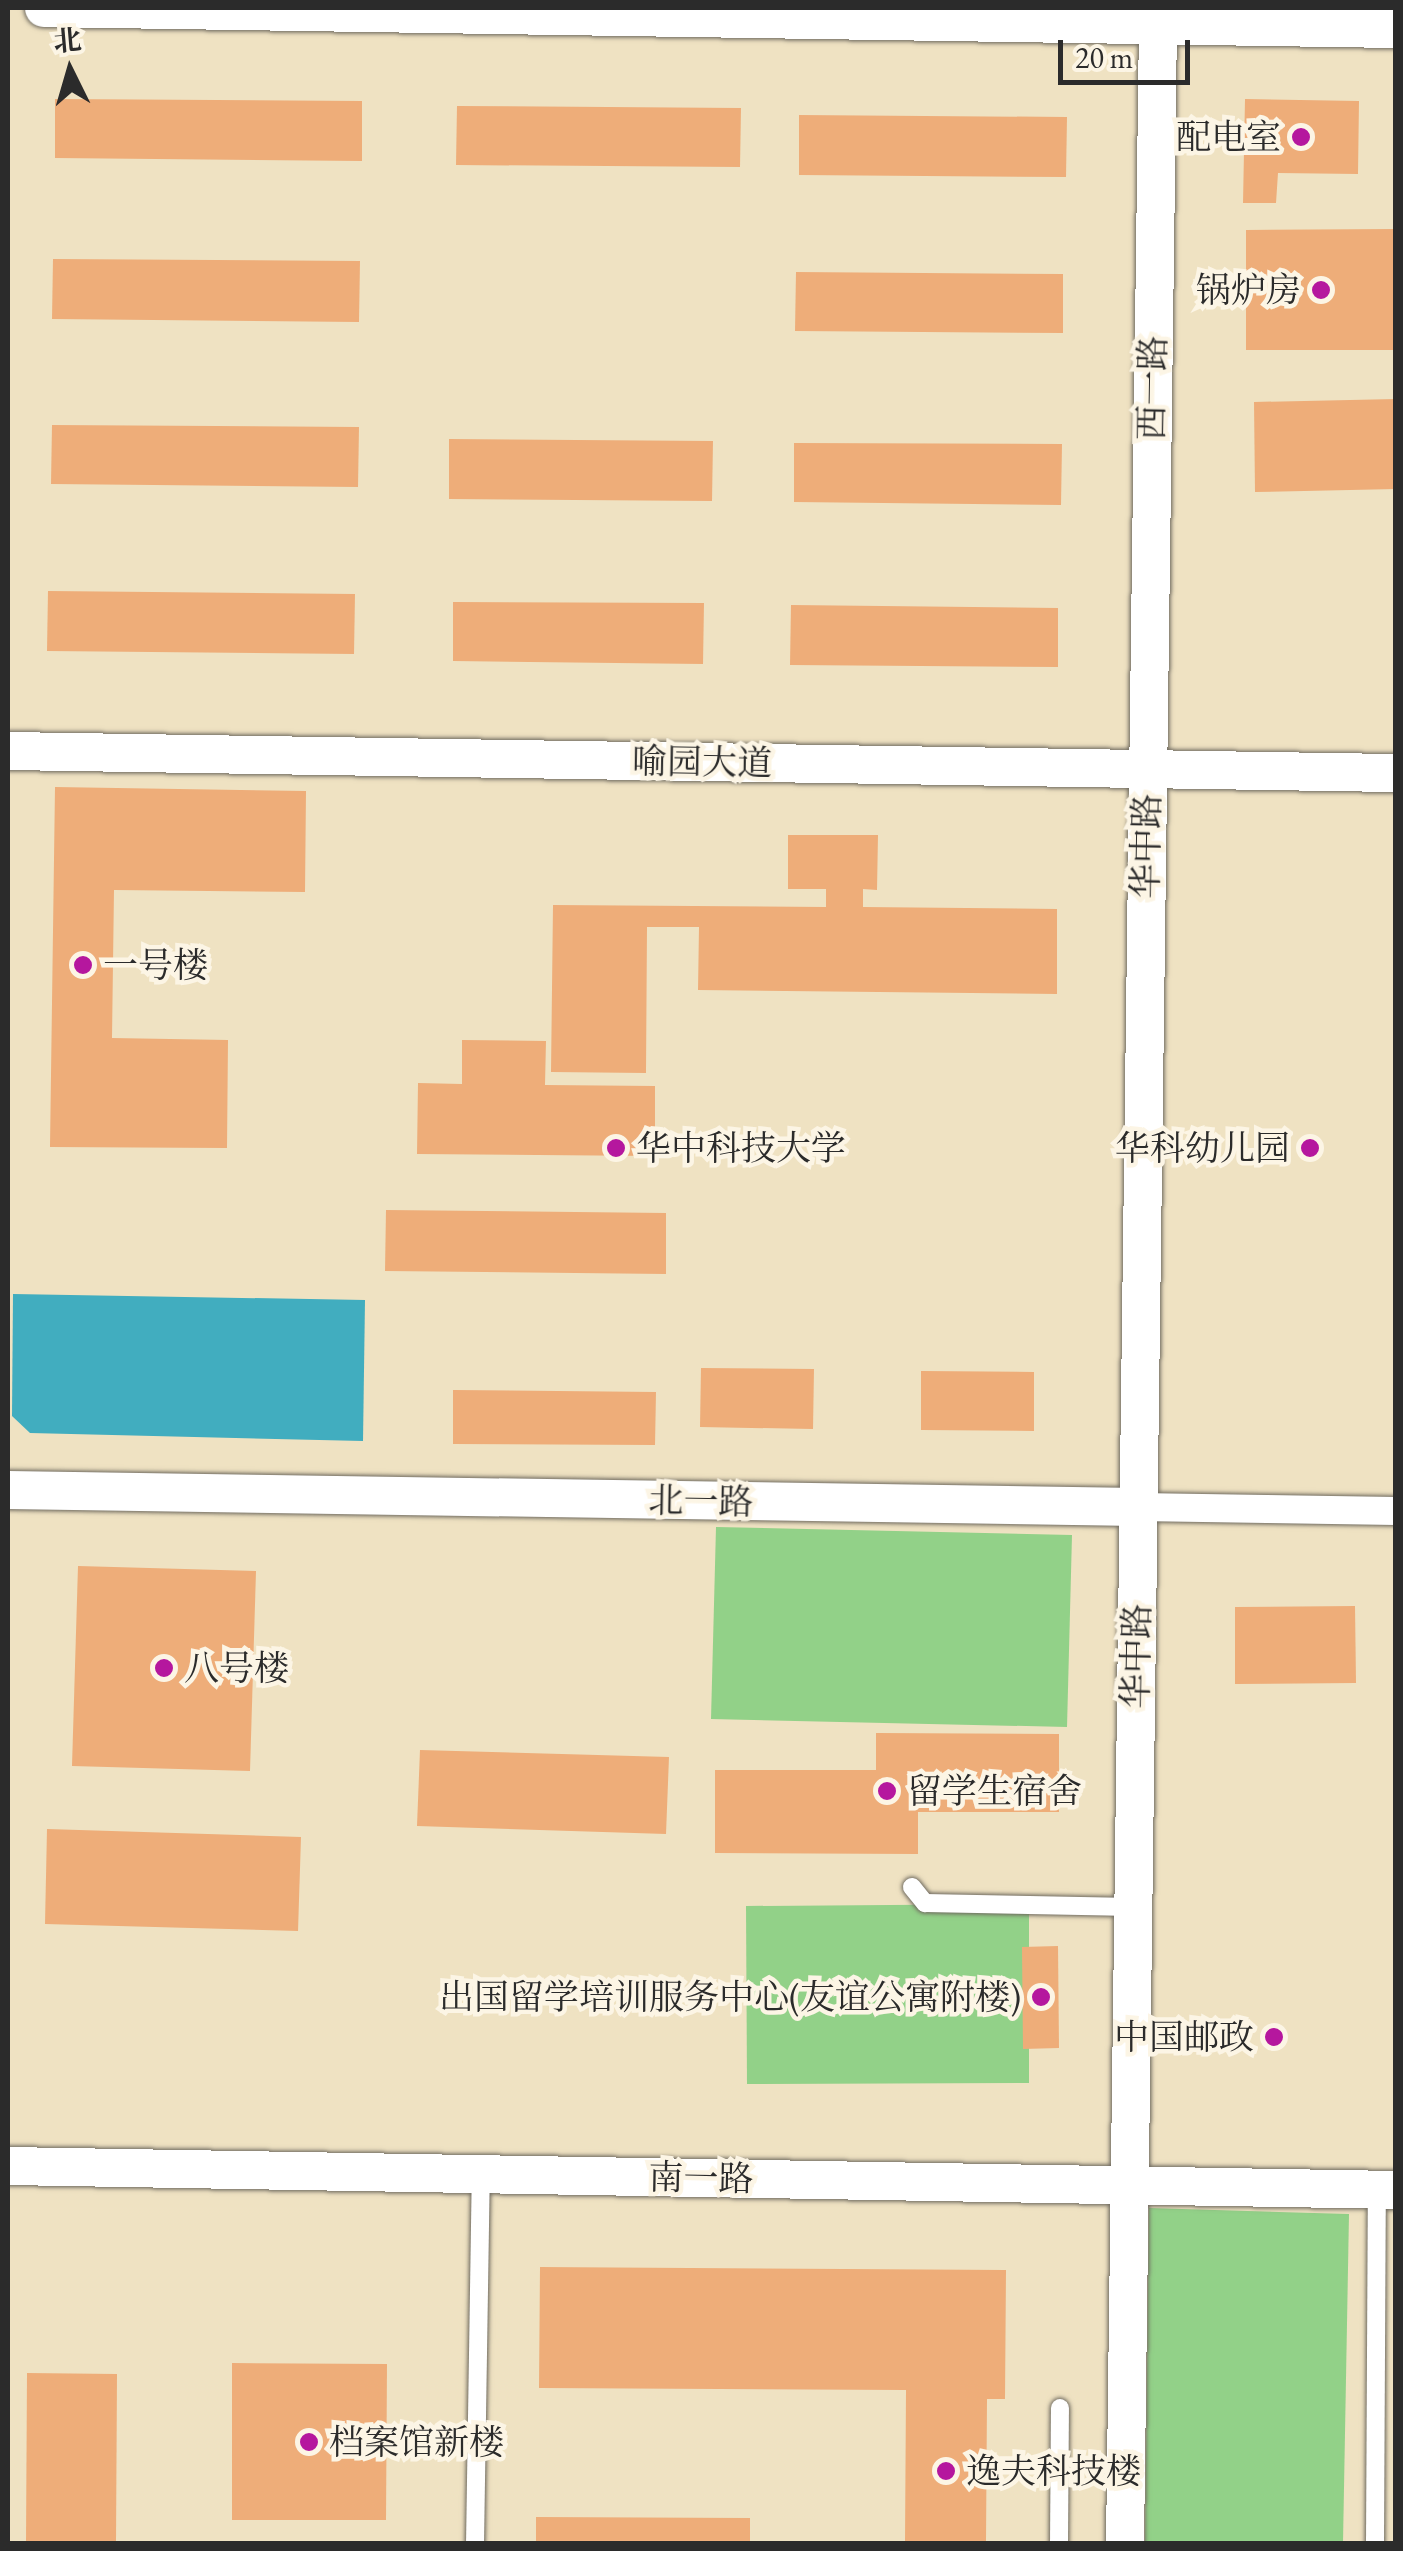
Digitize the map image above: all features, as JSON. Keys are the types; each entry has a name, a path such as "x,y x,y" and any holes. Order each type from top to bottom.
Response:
{"street":[{"path":"44,8 1158,16 1396,29"},
{"name":"西一路","path":"1147,769 1158,16"},
{"name":"喻园大道","path":"8,751 1396,773"},
{"name":"华中路","path":"1126,2544 1147,769"},
{"name":"北一路","path":"8,1490 1396,1511"},
{"name":"南一路","path":"8,2166 1386,2190"}],"lane":[{"path":"912,1887 924,1903 1133,1907"},
{"path":"475,2544 481,2174"},
{"path":"1374,2544 1386,2190"},
{"path":"1059,2544 1060,2408"}],"green space":[{"path":"716,1527 1072,1535 1067,1727 711,1719"},
{"path":"1029,1904 1029,2083 747,2084 746,1906"},
{"path":"1149,2208 1349,2214 1343,2543 1145,2543"}],"water":[{"path":"13,1294 365,1300 363,1441 30,1433 12,1416"}],"building":[{"path":"55,99 362,101 362,161 55,158"},
{"name":"配电室","path":"1245,99 1359,101 1358,174 1278,173 1276,203 1243,203"},
{"path":"457,106 741,108 740,167 456,165"},
{"path":"799,115 1067,117 1066,177 799,175"},
{"name":"锅炉房","path":"1396,229 1396,350 1246,350 1246,230"},
{"path":"53,259 360,261 359,322 52,319"},
{"path":"796,272 1063,274 1063,333 795,331"},
{"name":"锅炉房","path":"1396,399 1396,489 1255,492 1254,402"},
{"path":"52,425 359,427 358,487 51,484"},
{"path":"449,439 713,441 712,501 449,499"},
{"path":"794,443 1062,444 1061,505 794,502"},
{"path":"48,591 355,594 354,654 47,651"},
{"path":"453,602 704,603 703,664 453,661"},
{"path":"791,605 1058,608 1058,667 790,665"},
{"name":"一号楼","path":"55,787 306,791 305,892 114,890 112,1038 228,1040 227,1148 50,1147"},
{"path":"788,835 878,835 877,890 863,889 863,907 1057,909 1057,994 698,990 699,927 647,927 646,1073 551,1072 553,905 826,907 826,889 788,889"},
{"path":"462,1040 546,1041 545,1085 655,1086 655,1156 417,1154 418,1083 462,1084"},
{"path":"386,1210 666,1213 666,1274 385,1271"},
{"path":"701,1368 814,1369 813,1429 700,1427"},
{"path":"921,1371 1034,1372 1034,1431 921,1430"},
{"path":"453,1390 656,1392 655,1445 453,1444"},
{"name":"八号楼","path":"78,1566 256,1571 250,1771 72,1766"},
{"path":"1355,1606 1356,1683 1235,1684 1235,1607"},
{"name":"留学生宿舍","path":"876,1733 1059,1734 1059,1812 918,1812 918,1854 715,1853 715,1770 876,1770"},
{"path":"420,1750 669,1757 666,1834 417,1826"},
{"path":"47,1829 301,1837 298,1931 45,1924"},
{"name":"出国留学培训服务中心(友谊公寓附楼)","path":"1058,1946 1059,2048 1023,2049 1022,1947"},
{"name":"逸夫科技楼","path":"540,2267 1006,2270 1005,2399 987,2399 986,2544 905,2544 906,2390 539,2388"},
{"name":"档案馆新楼","path":"232,2363 387,2364 386,2520 232,2520"},
{"path":"27,2373 117,2374 116,2544 26,2544"},
{"path":"536,2517 750,2518 750,2544 536,2544"}],"place":[{"name":"配电室","path":"1301,137"},
{"name":"锅炉房","path":"1321,290"},
{"name":"一号楼","path":"83,965"},
{"name":"华中科技大学","path":"616,1148"},
{"name":"华科幼儿园","path":"1310,1148"},
{"name":"八号楼","path":"164,1668"},
{"name":"留学生宿舍","path":"887,1791"},
{"name":"出国留学培训服务中心(友谊公寓附楼)","path":"1041,1997"},
{"name":"中国邮政","path":"1274,2037"},
{"name":"档案馆新楼","path":"309,2442"},
{"name":"逸夫科技楼","path":"946,2471"}]}
